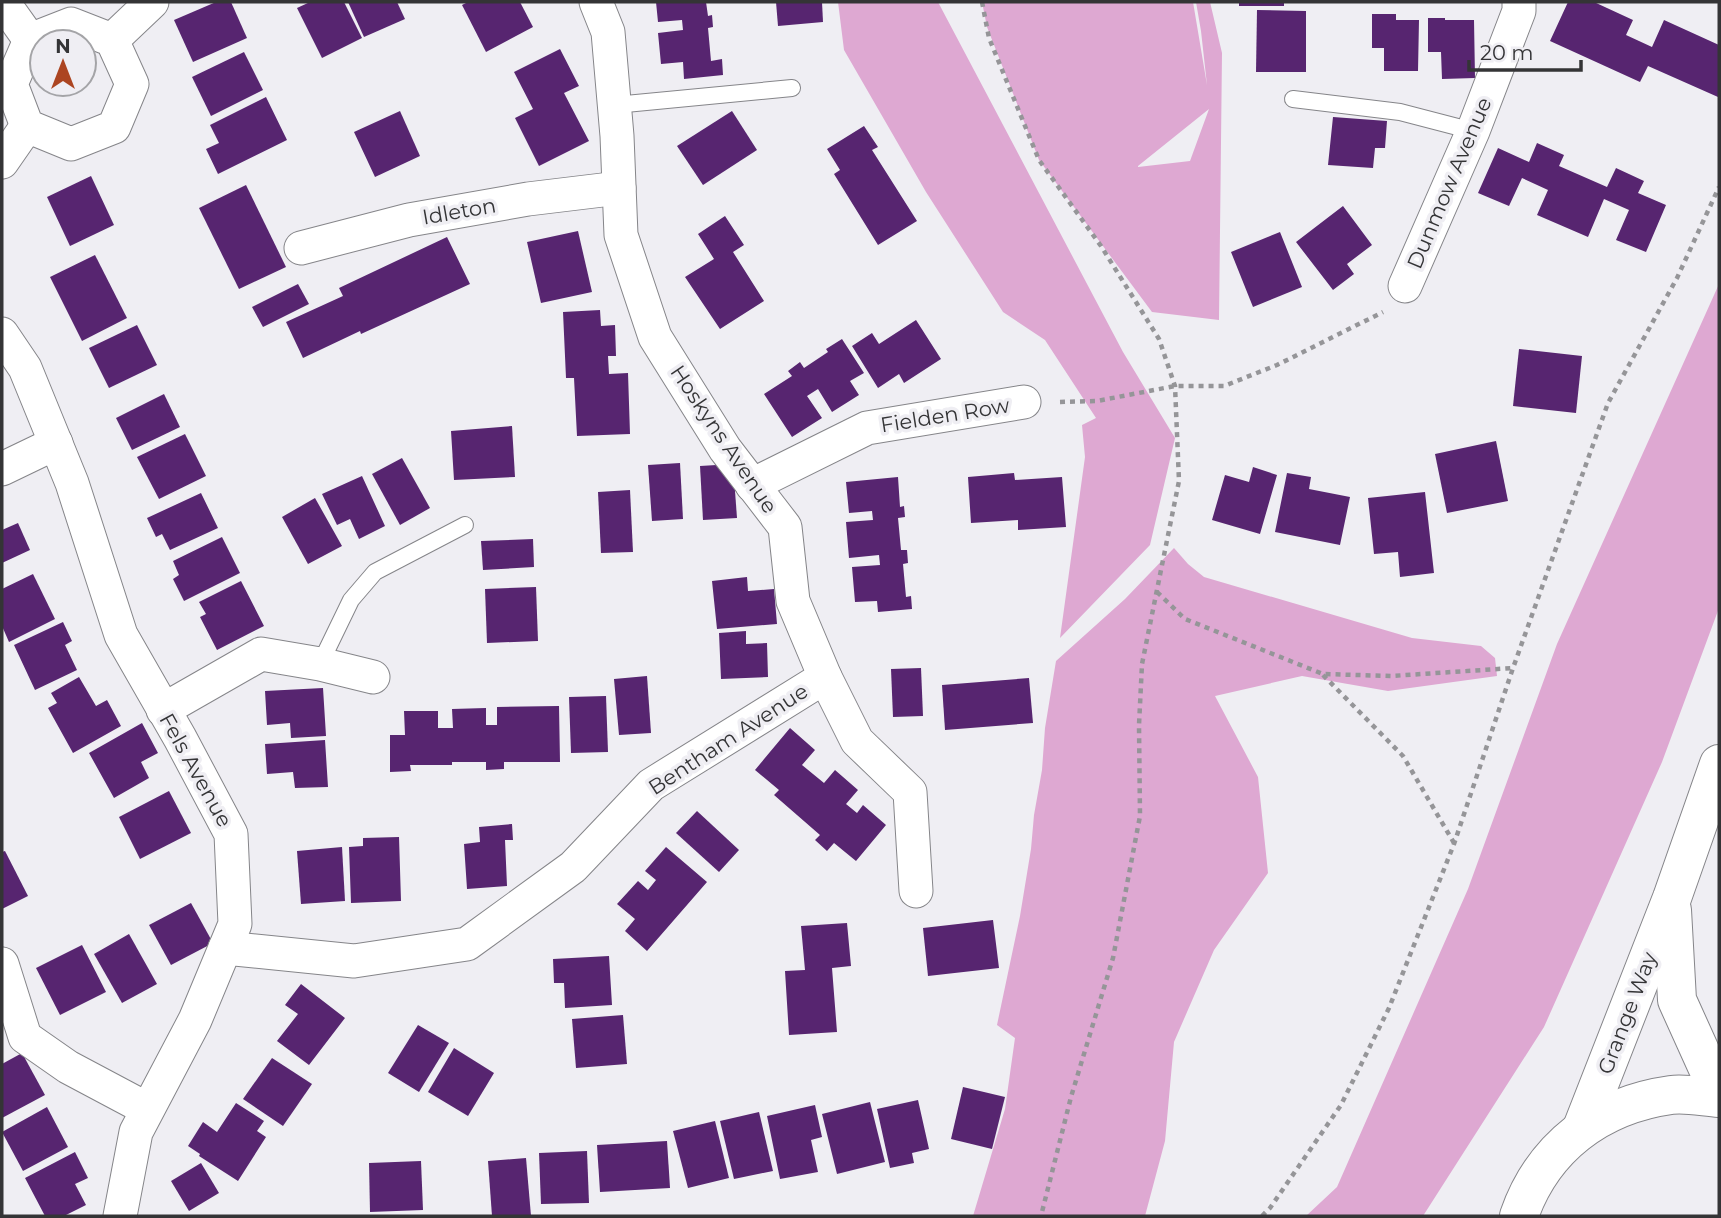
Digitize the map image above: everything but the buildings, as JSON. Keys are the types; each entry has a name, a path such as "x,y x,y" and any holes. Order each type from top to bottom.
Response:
{"main road":[{"name":"Grange Way","path":"1582,1128 1672,898 1719,764"},
{"name":"Grange Way","path":"1672,898 1677,1000 1719,1096"},
{"path":"1519,1216 1526,1194 1550,1157 1582,1128 1625,1105 1673,1095 1719,1096"}],"street":[{"path":"3,2 28,37"},
{"path":"113,40 152,2"},
{"name":"Hoskyns Avenue","path":"596,2 608,32 621,235 655,337 725,449 785,527 793,601 825,677 857,741 910,792 916,891"},
{"name":"Dunmow Avenue","path":"1405,286 1473,131 1519,11 1519,2"},
{"path":"61,28 71,24 82,28"},
{"path":"28,45 11,84 27,126 71,145 114,127 132,84 113,40 98,34"},
{"path":"2,162 27,126"},
{"name":"Idleton","path":"301,248 409,220 528,199 619,188"},
{"name":"Fels Avenue","path":"2,334 25,368 72,483 121,635 231,834 235,925 195,1020 136,1132 120,1216"},
{"name":"Fielden Row","path":"752,485 867,428 1024,402"},
{"path":"2,469 56,443"},
{"path":"163,710 261,654 373,677"},
{"name":"Bentham Avenue","path":"225,948 354,961 467,944 573,867 651,785 825,677"},
{"path":"4,980 25,1037 68,1067 148,1109"}],"lane":[{"path":"614,105 792,88"},
{"path":"1293,99 1400,112 1473,131"},
{"path":"320,664 351,600 375,572 465,525"}],"path":[{"path":"982,2 989,38 1039,159 1101,246 1158,339 1175,386 1179,481 1142,664 1139,725 1140,816 1113,958 1071,1097 1041,1216"},
{"path":"1262,1216 1341,1105 1389,1008 1454,844 1513,668 1608,402 1677,278 1719,187"},
{"path":"1024,402 1097,401 1175,386 1224,386 1277,365 1394,307 1405,286"},
{"path":"1157,592 1185,619 1322,674 1391,676 1513,668"},
{"path":"1322,674 1403,756 1454,844"}],"shaded area":[{"path":"838,2 938,2 1123,352 1175,438 1150,545 1060,638 1085,457 1082,425 1096,418 1045,340 1003,312 926,192 844,50"},
{"path":"982,2 1193,2 1207,85 1196,2 1210,2 1222,53 1219,320 1152,312 1039,160 987,27","holes":["1209,109 1190,161 1138,167"]},
{"path":"1719,284 1719,608 1662,762 1544,1027 1423,1216 1306,1216 1337,1187 1468,889 1557,644"},
{"path":"1174,548 1204,577 1412,638 1481,646 1495,658 1497,676 1388,691 1302,676 1215,696 1258,777 1268,873 1214,950 1174,1042 1165,1141 1145,1216 973,1216 1005,1109 1015,1038 997,1025 1031,849 1056,661 1125,599"}]}
